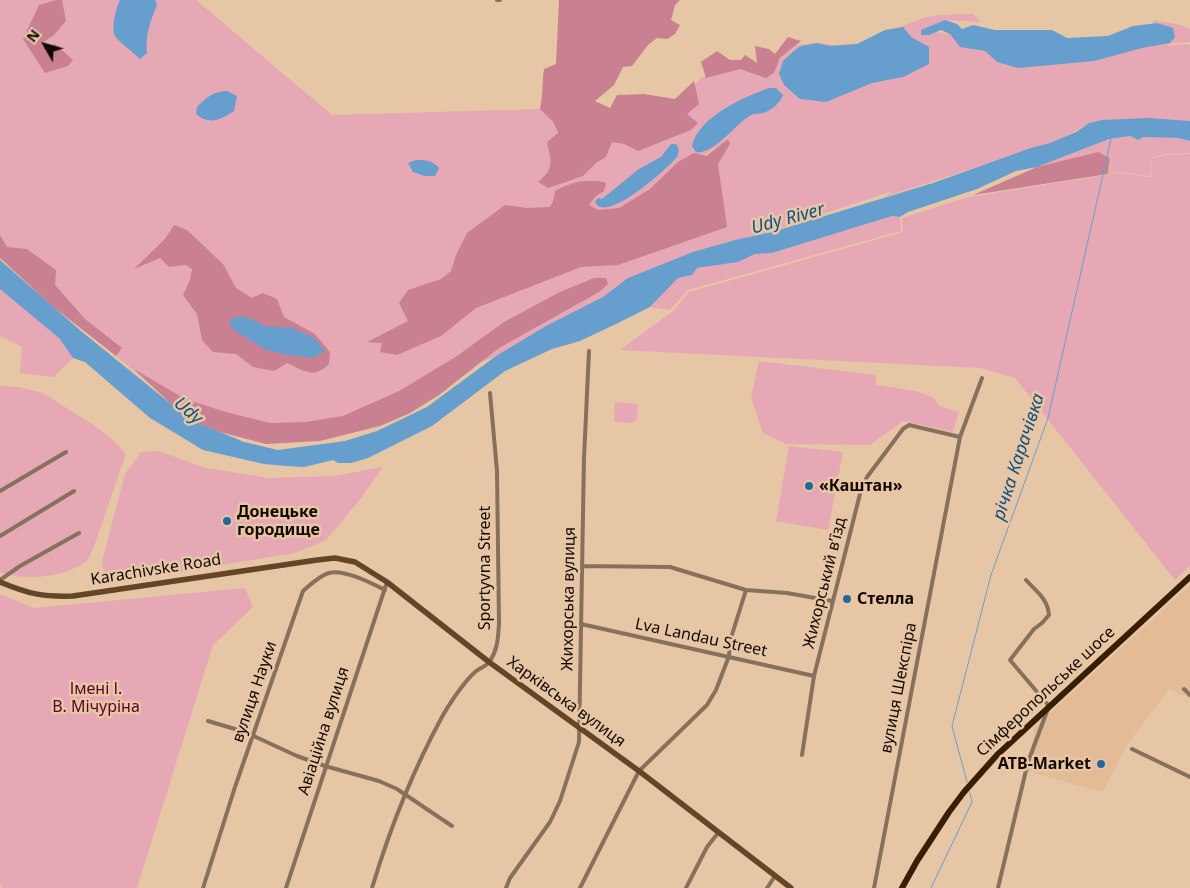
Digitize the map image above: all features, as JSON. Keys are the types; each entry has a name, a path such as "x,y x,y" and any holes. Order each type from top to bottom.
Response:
{"highway":[{"name":"Сімферопольське шосе","path":"902,888 922,853 964,792 1008,744 1190,577"}],"main road":[{"name":"Харківська вулиця","path":"317,560 335,558 355,562 387,582 489,662 638,771 791,888"},
{"name":"Karachivske Road","path":"0,581 30,594 74,596 317,560"}],"street":[{"name":"Жихорська вулиця","path":"506,888 510,878 550,822 560,802 579,742 584,458 589,351"},
{"name":"вулиця Шекспіра","path":"874,888 960,437 982,378"},
{"name":"Sportyvna Street","path":"372,888 387,838 405,793 444,714 458,692 476,672 489,662 497,646 499,624 497,471 490,393"},
{"name":"Жихорський в’їзд","path":"802,755 814,676 861,490 867,477 903,429 909,425 960,437"},
{"path":"0,491 66,452"},
{"path":"0,536 74,491"},
{"path":"0,581 20,566 79,533"},
{"path":"582,566 670,567 746,590 787,593 832,601"},
{"name":"вулиця Науки","path":"203,888 303,591 316,580 330,572 365,580 385,590"},
{"path":"998,888 1028,762 1049,706 1010,660 1034,629 1049,614 1049,608 1044,599 1026,580"},
{"name":"Авіаційна вулиця","path":"286,888 387,582"},
{"path":"580,888 638,771 707,705 716,690 729,656 730,641 746,590"},
{"name":"Lva Landau Street","path":"581,624 814,676"},
{"path":"1184,689 1190,696"},
{"path":"208,721 253,736 325,766 379,781 405,793 452,826"},
{"path":"1132,750 1190,777"},
{"path":"686,888 708,847 718,833"},
{"path":"766,888 775,876"}],"shaded area":[{"path":"62,0 66,21 54,35 42,43 46,47 55,44 73,60 68,66 45,73 23,39 39,5"},
{"path":"559,0 680,0 675,5 671,20 680,25 675,34 667,39 657,38 648,45 632,66 623,67 614,85 595,101 610,108 617,95 644,94 675,99 694,81 699,104 687,114 698,123 691,130 638,151 624,144 612,142 606,157 596,163 583,176 548,188 538,182 549,169 550,154 547,142 558,133 553,122 540,109 544,69 556,64"},
{"path":"788,37 801,41 780,58 774,73 766,78 740,69 706,78 701,62 717,51 730,60 741,60 745,55 757,63 755,46 769,49 775,54"},
{"path":"728,139 730,144 718,164 727,227 618,265 581,267 476,308 441,336 397,355 380,352 382,343 367,342 408,321 399,303 408,290 441,279 451,271 456,255 467,233 505,205 527,208 550,207 555,191 573,183 593,181 606,183 604,191 595,197 589,205 598,210 619,208 650,189 678,162 694,153 706,156"},
{"path":"1098,152 1110,158 1108,174 973,195 1037,167"},
{"path":"174,225 187,230 223,264 236,288 252,298 263,293 277,299 284,317 315,334 330,352 329,364 324,369 309,372 287,363 274,371 253,367 236,354 213,352 202,340 197,314 183,295 190,280 192,269 186,265 169,267 160,258 134,269 165,239"},
{"path":"0,235 7,247 27,249 56,270 55,285 85,319 122,348 116,356 51,305 0,258"},
{"path":"594,278 606,278 608,284 599,292 499,348 439,395 410,413 380,426 320,441 266,444 220,432 200,424 171,404 134,369 185,399 270,423 306,422 343,416 399,391 457,356 504,322 560,292"},
{"path":"1190,585 1190,698 1169,689 1128,744 1103,791 1028,771 1035,727"}],"green space":[{"path":"0,0 196,0 332,115 540,109 552,123 557,133 552,162 693,90 695,84 702,77 740,69 766,77 783,56 797,45 815,43 857,44 923,18 938,15 973,14 981,22 945,20 922,30 950,34 978,50 985,51 997,62 1142,48 1168,43 1172,29 1153,23 1153,20 1181,25 1190,29 1190,42 1168,44 1169,46 1190,45 1190,121 1089,123 1054,143 884,197 896,190 767,233 723,243 597,301 496,356 340,422 255,426 173,403 116,356 0,243","holes":["728,139 730,144 718,164 705,155"]},
{"path":"1130,136 1138,140 1143,137 1178,138 1190,141 1190,153 1165,154 1152,157 1150,176 1119,172 1109,174 1111,158 1098,152 1037,167 1109,139"},
{"path":"1190,154 1190,566 1175,580 1015,378 980,368 620,350 672,312 689,292 903,232 902,218 968,197 1119,173 1151,177 1152,158 1166,155"},
{"path":"892,216 900,217 901,231 688,290 670,310 650,307 678,278 692,275 697,268 738,262 755,254 772,253"},
{"path":"0,286 59,338 73,358 53,377 20,373 22,347 0,336"},
{"path":"759,361 875,375 877,385 916,391 934,398 938,405 959,412 953,432 903,421 870,445 786,444 763,433 751,398"},
{"path":"0,386 18,387 43,393 95,426 112,439 126,454 90,556 85,562 66,572 32,577 0,572"},
{"path":"615,402 638,404 637,419 632,423 614,421"},
{"name":"«Каштан»","path":"789,446 843,452 828,530 776,521"},
{"name":"Донецьке городище","path":"158,451 206,468 269,478 334,476 383,467 358,502 326,540 295,553 113,583 104,576 102,561 125,474 141,452"},
{"name":"Імені І. В. Мічуріна","path":"245,588 253,607 213,645 137,888 2,888 0,884 0,594 34,608"}],"water":[{"path":"120,0 155,0 157,5 149,29 147,53 140,59 115,36 114,23"},
{"path":"945,20 957,24 962,29 973,25 995,30 1052,30 1067,38 1108,36 1133,26 1157,23 1173,28 1175,37 1170,43 1142,48 1094,61 1018,68 997,62 985,51 960,47 950,34 941,30 929,35 921,35 921,30"},
{"path":"903,27 911,37 929,47 929,64 903,77 872,83 826,102 800,99 784,85 779,74 783,61 801,46 817,43 830,46 857,44 885,30"},
{"path":"769,88 776,88 783,95 775,106 766,112 753,114 742,121 716,145 703,152 696,152 692,146 696,136 712,117 735,103"},
{"path":"227,91 237,96 234,111 225,117 215,120 206,120 196,114 197,107 207,98"},
{"path":"1149,118 1190,121 1190,141 1178,138 1143,137 1138,140 1130,136 1109,139 1037,167 1016,171 977,189 908,212 900,217 892,216 772,253 755,254 738,262 697,268 692,275 678,278 650,307 580,341 552,349 505,371 432,426 368,458 351,463 338,463 333,460 304,467 286,466 264,464 203,450 150,418 85,362 73,358 59,338 0,289 0,260 81,331 171,404 200,424 244,442 278,450 345,441 377,431 427,407 496,356 546,326 603,297 628,278 693,252 772,232 933,183 1050,143 1076,132 1089,123 1102,120"},
{"path":"671,144 676,144 678,147 677,157 653,180 630,197 618,203 609,207 597,205 595,202 598,198 602,199 639,169 661,157"},
{"path":"416,160 434,163 439,168 435,176 425,176 413,172 408,163"},
{"path":"234,317 247,317 265,326 293,328 314,338 325,351 313,358 282,354 264,349 232,329 230,322"}],"waterway":[{"name":"річка Карачівка","path":"967,782 952,726 991,575 1048,418 1111,139"},
{"name":"річка Карачівка","path":"931,888 972,802 970,793"}],"place":[{"name":"«Каштан»","path":"809,486"},
{"name":"Донецьке городище","path":"227,521"},
{"name":"Стелла","path":"847,599"},
{"name":"ATB-Market","path":"1101,764"}],"water label":[{"name":"Udy River","path":"788,219"},
{"name":"Udy","path":"188,411"}]}
